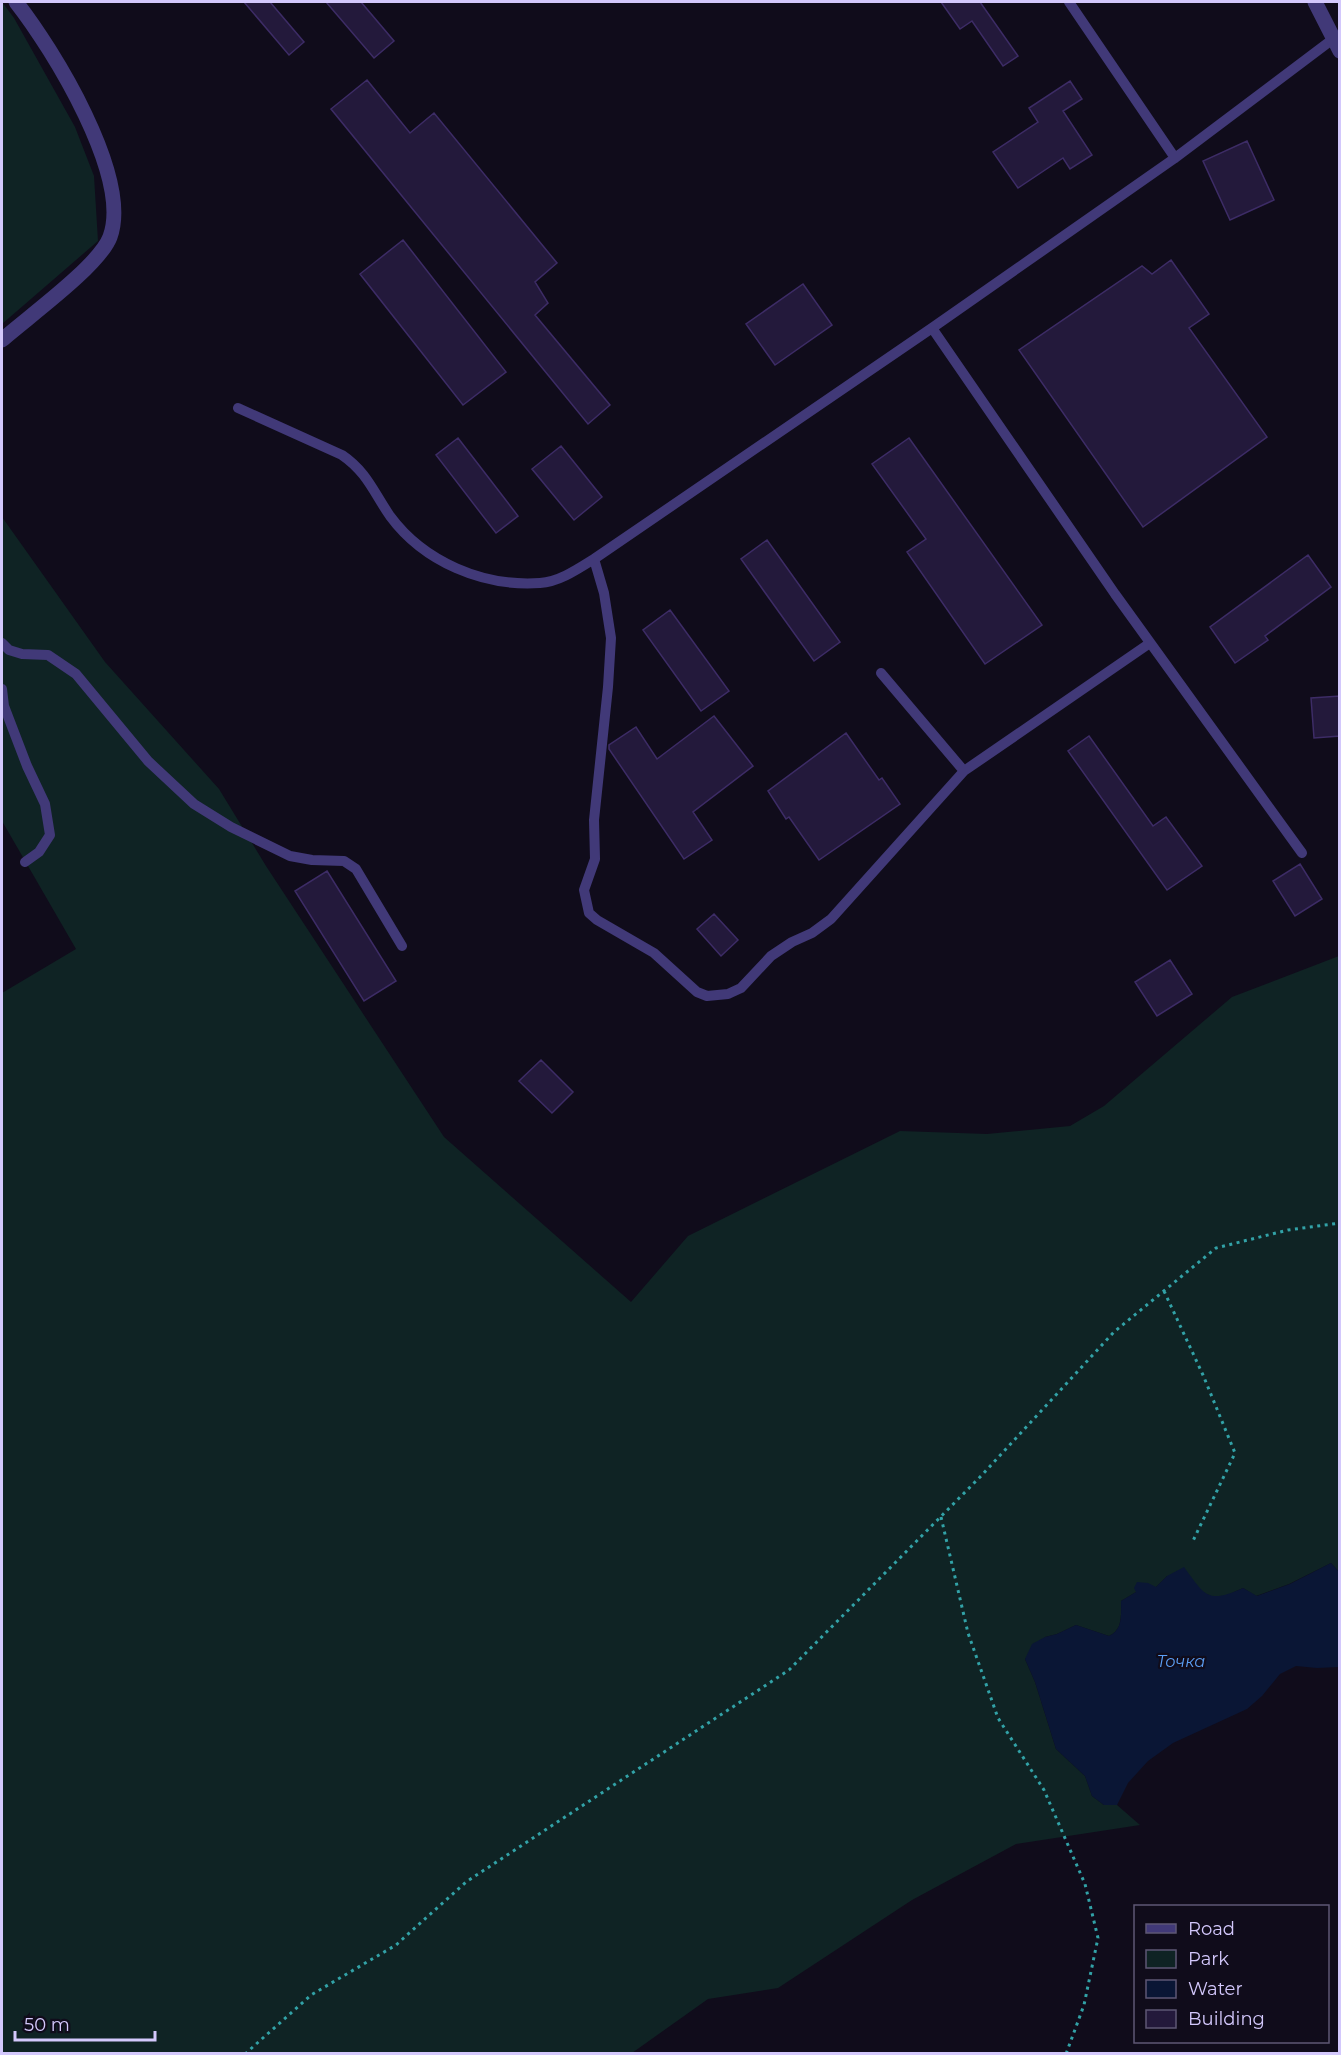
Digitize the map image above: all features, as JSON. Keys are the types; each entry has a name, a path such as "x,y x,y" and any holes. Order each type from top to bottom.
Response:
{"street":[{"path":"2,339 95,261 110,238 116,212 111,183 102,154 68,79 16,2"},
{"path":"1315,2 1338,47"}],"lane":[{"path":"1070,2 1175,158"},
{"path":"238,408 342,455 355,464 366,476 391,516 413,542 458,570 505,581 542,583 571,573 594,559 1338,47"},
{"path":"932,328 1150,643 1302,853"},
{"path":"594,559 604,593 611,638 594,820 595,859 584,890 586,904 590,913 597,920 654,953 697,992 707,996 728,994 741,988 771,956 792,942 812,933 831,919 964,771 1150,643"},
{"path":"2,644 9,650 21,654 48,655 76,675 148,761 194,804 231,827 290,856 312,860 344,861 356,869 402,946"},
{"path":"881,673 964,771"},
{"path":"2,689 4,706 27,766 45,804 50,835 39,852 25,862"}],"path":[{"path":"245,2054 311,1995 396,1945 466,1882 789,1670 982,1475 1114,1332 1216,1248 1288,1230 1340,1223"},
{"path":"1164,1291 1203,1375 1234,1453 1192,1543"},
{"path":"941,1517 968,1633 998,1718 1044,1790 1085,1884 1098,1938 1084,2005 1066,2054"}],"green space":[{"path":"2,2 14,18 75,127 94,176 98,241 2,324"},
{"path":"2,517 105,662 219,789 266,866 444,1137 631,1302 688,1236 900,1131 987,1134 1070,1126 1104,1106 1232,997 1339,956 1339,1572 1331,1563 1289,1584 1256,1596 1243,1588 1223,1597 1211,1596 1167,1576 1156,1587 1136,1592 1121,1601 1119,1626 1109,1636 1076,1625 1045,1637 1025,1659 1035,1682 1056,1749 1085,1776 1092,1796 1104,1805 1117,1805 1140,1825 1016,1844 912,1900 778,1988 708,1999 632,2053 2,2053 2,993 76,949 2,821"}],"water":[{"name":"Точка","path":"1331,1563 1339,1572 1339,1667 1296,1666 1280,1674 1262,1696 1247,1709 1173,1743 1148,1761 1128,1783 1117,1805 1104,1805 1092,1796 1085,1776 1056,1749 1035,1682 1025,1659 1032,1644 1076,1625 1109,1636 1119,1626 1121,1601 1136,1592 1134,1588 1137,1582 1148,1583 1156,1587 1167,1576 1184,1567 1197,1585 1208,1594 1222,1596 1243,1588 1257,1596 1290,1584"}],"building":[{"path":"244,2 270,2 304,42 289,55"},
{"path":"326,2 361,2 394,41 374,58"},
{"path":"941,2 980,2 1018,56 1003,66 972,21 960,29"},
{"path":"367,80 410,133 434,113 557,263 535,282 548,303 535,315 610,405 588,424 331,109"},
{"path":"1070,81 1082,99 1063,111 1092,155 1070,169 1063,158 1018,188 993,152 1038,122 1029,108"},
{"path":"1247,141 1274,200 1230,220 1203,161"},
{"path":"403,240 506,372 463,405 360,274"},
{"path":"1171,260 1209,314 1189,328 1267,437 1143,527 1019,350 1142,266 1152,274"},
{"path":"803,284 832,325 775,365 746,324"},
{"path":"458,438 518,516 496,533 436,455"},
{"path":"909,438 1042,625 985,664 907,552 926,539 872,464"},
{"path":"561,446 602,497 574,520 532,469"},
{"path":"767,540 840,642 814,661 741,559"},
{"path":"1308,555 1331,587 1265,636 1268,640 1235,663 1210,627"},
{"path":"670,610 729,691 701,711 643,630"},
{"path":"1340,696 1340,736 1314,738 1311,698"},
{"path":"714,716 753,766 693,812 712,840 684,859 609,749 609,745 636,727 657,759"},
{"path":"846,733 879,780 882,778 900,804 819,860 789,817 786,819 768,791"},
{"path":"1089,736 1153,826 1166,817 1202,866 1167,890 1068,751"},
{"path":"1300,864 1322,899 1295,916 1273,881"},
{"path":"327,871 396,981 364,1001 295,891"},
{"path":"714,914 738,940 721,956 697,929"},
{"path":"1170,960 1192,994 1157,1016 1135,982"},
{"path":"541,1060 573,1092 552,1113 519,1081"}]}
